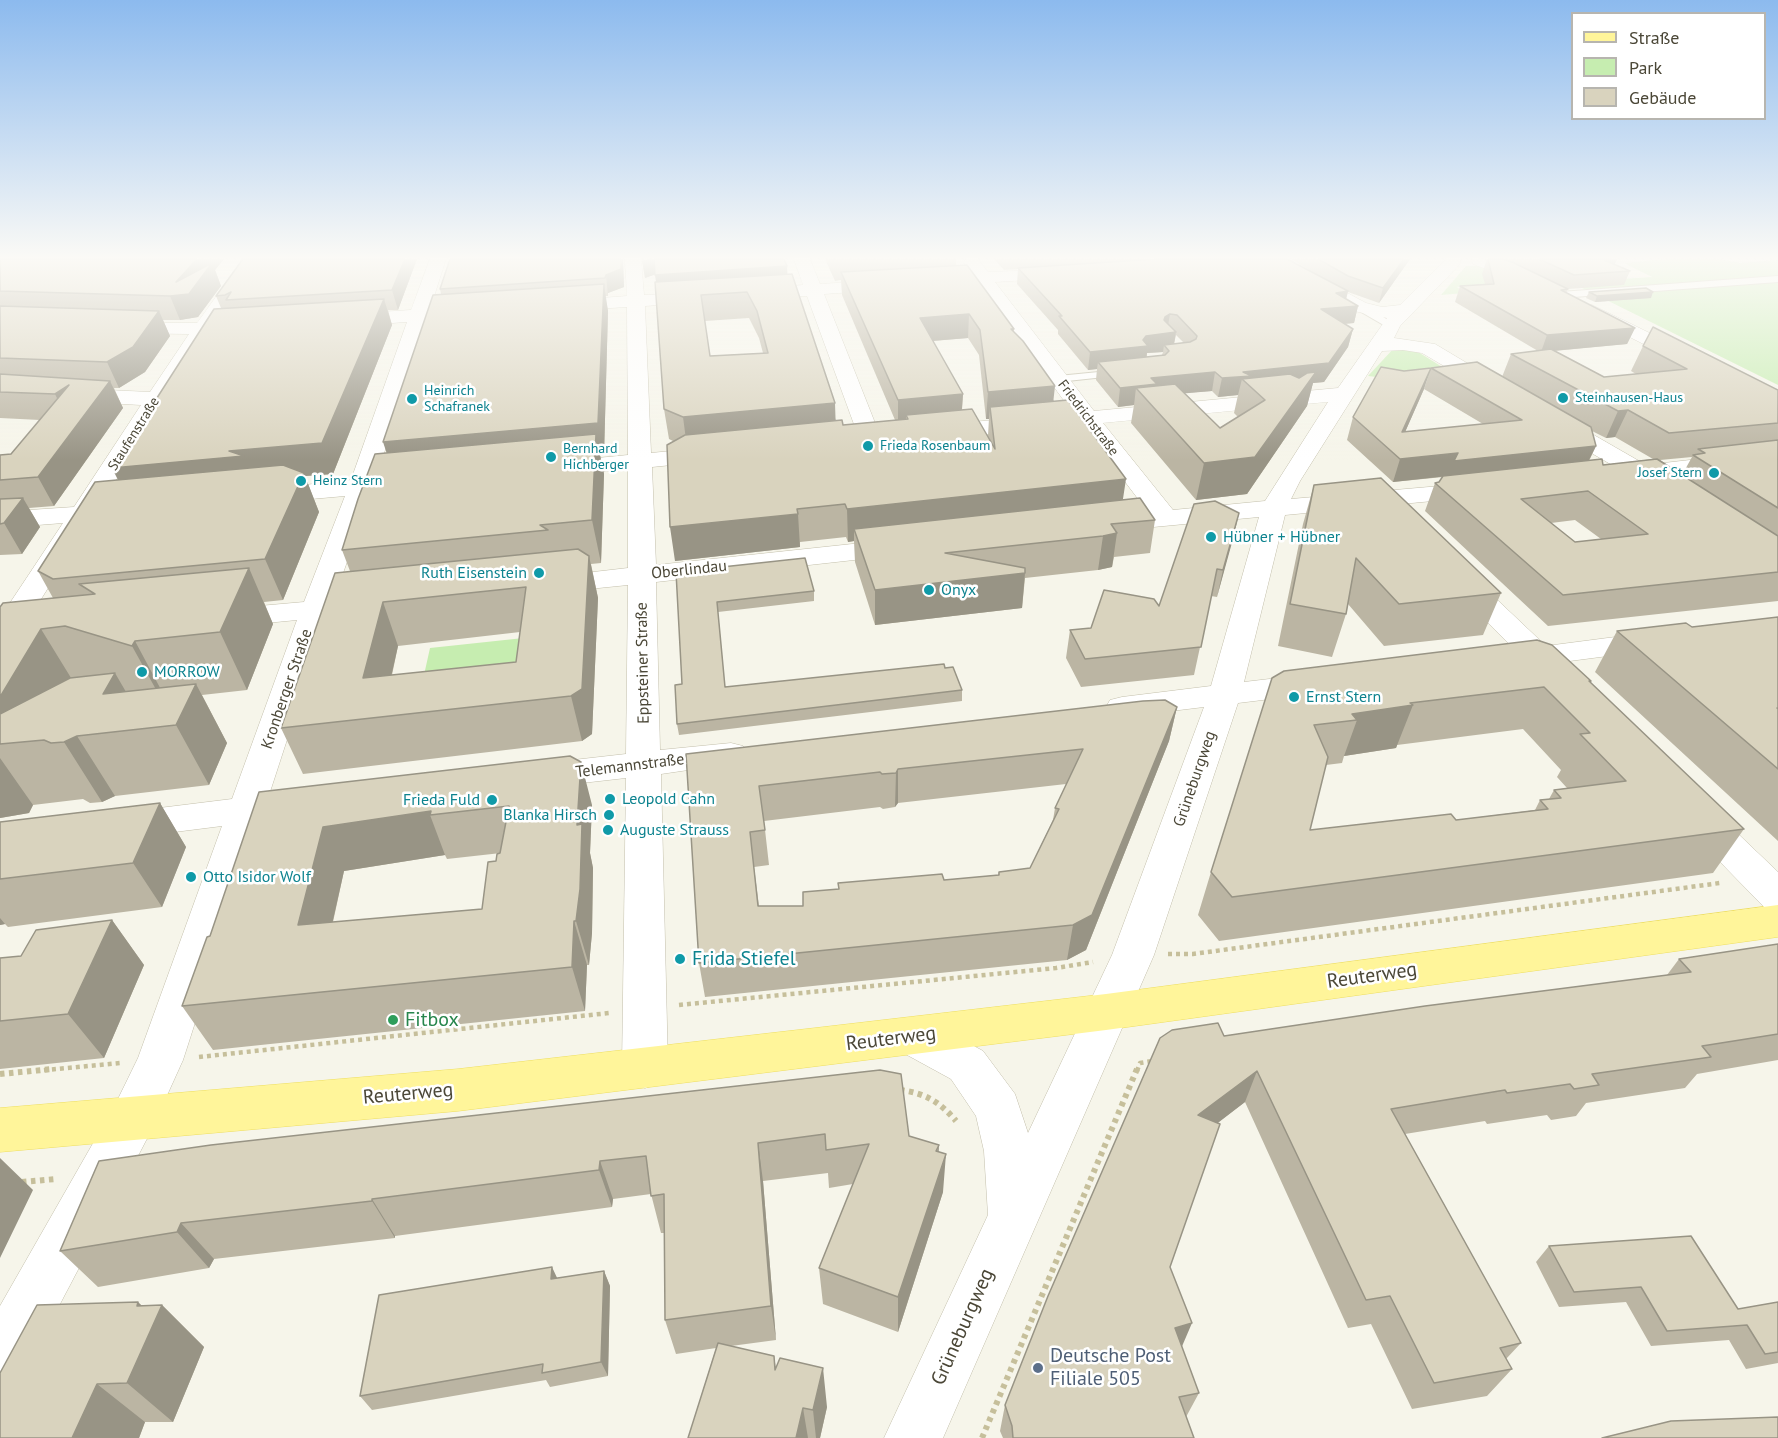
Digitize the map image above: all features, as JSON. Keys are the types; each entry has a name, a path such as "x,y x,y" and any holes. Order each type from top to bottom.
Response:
{"main road":[{"name":"Reuterweg","path":"0,1130 458,1090 1106,1012 1778,921"}],"street":[{"path":"105,326 203,329 262,326"},
{"name":"Staufenstraße","path":"0,640 205,326"},
{"name":"Kronberger Straße","path":"0,1360 133,1118 160,1059 315,609 361,486 413,326"},
{"name":"Eppsteiner Straße","path":"636,326 642,575 645,1068"},
{"path":"828,326 870,438"},
{"name":"Friedrichstraße","path":"1019,326 1165,517"},
{"name":"Grüneburgweg","path":"913,1438 1133,954 1225,695 1281,495 1380,332 1387,326"},
{"path":"1622,326 1706,368"},
{"path":"1380,332 1403,344 1428,348 1509,397"},
{"path":"0,391 156,399"},
{"path":"916,434 1343,394"},
{"path":"1540,414 1671,491"},
{"path":"847,440 893,436"},
{"path":"538,471 731,452"},
{"path":"1608,476 1778,457"},
{"path":"245,498 432,480"},
{"path":"1082,526 1165,517 1281,495 1379,501 1493,488"},
{"path":"1379,501 1404,525"},
{"path":"0,520 141,509"},
{"name":"Oberlindau","path":"525,587 927,543"},
{"path":"1446,566 1571,689"},
{"path":"199,621 397,601"},
{"path":"0,640 36,637"},
{"path":"1492,662 1687,637"},
{"path":"1095,710 1341,680"},
{"name":"Telemannstraße","path":"506,780 763,750"},
{"path":"1677,796 1778,896"},
{"path":"94,830 337,800"},
{"name":"Grüneburgweg","path":"914,1036 967,1065 998,1109 1008,1151 1013,1216"}],"lane":[{"path":"1375,326 1380,332"},
{"path":"1058,379 1128,372"}],"path":[{"path":"1133,954 1193,954 1729,882 1751,870"},
{"path":"0,1074 160,1059"},
{"path":"982,1438 1140,1063 1160,1059"},
{"path":"895,1089 917,1091 938,1101 956,1121"},
{"path":"11,1183 53,1179 98,1183"}],"green space":[{"path":"1659,326 1778,326 1778,385"},
{"path":"1394,348 1415,350 1455,375 1409,381 1368,376"},
{"path":"533,637 530,664 416,711 430,648"}],"building":[{"path":"0,326 148,326 133,347 107,362 0,358"},
{"path":"203,326 372,326 322,443 229,451 244,456 112,468"},
{"path":"422,326 602,326 598,423 383,442"},
{"path":"658,326 706,326 710,356 768,353 761,326 809,326 835,403 683,417 664,409"},
{"path":"865,326 925,326 963,394 898,400"},
{"path":"977,326 1012,326 1014,329 1011,329 1023,341 1055,386 988,392 980,330"},
{"path":"1068,326 1170,326 1176,332 1146,336 1143,340 1148,346 1090,352"},
{"path":"1188,326 1348,326 1353,329 1329,363 1243,372 1252,376 1222,378 1215,372 1151,378 1157,384 1120,388 1098,362 1165,355 1169,351 1164,345 1190,342 1197,336"},
{"path":"1531,326 1631,326 1635,328 1547,335"},
{"path":"1653,327 1778,390 1778,423 1669,433 1628,410 1618,411 1511,354 1551,349 1604,377 1687,369 1643,346"},
{"path":"1477,362 1591,427 1596,446 1454,461 1458,453 1400,459 1353,417 1381,367 1404,371","holes":["1431,368 1522,420 1402,432"]},
{"path":"1316,372 1255,457 1204,463 1136,388 1175,384 1220,428 1265,400 1242,379 1290,374 1299,378 1307,373"},
{"path":"0,374 110,381 38,477 0,480 0,455 11,454 69,385 55,394 0,392"},
{"path":"1068,400 1126,479 847,509 845,504 797,509 798,514 670,527 667,445 685,435 842,420 843,425 908,419 906,415 972,409 995,449 990,407"},
{"path":"596,434 592,520 540,525 548,530 342,550 375,454"},
{"path":"1778,440 1778,508 1693,455 1705,453 1698,449"},
{"path":"1602,459 1603,465 1657,459 1778,536 1778,572 1563,595 1435,483 1439,482 1443,476","holes":["1588,491 1648,534 1575,542 1521,499"]},
{"path":"283,465 304,473 265,559 53,579 38,571 95,482"},
{"path":"1381,478 1501,593 1399,604 1356,558 1346,614 1290,604 1314,485"},
{"path":"23,498 4,523 0,524 0,499"},
{"path":"1140,498 1155,520 1111,524 1117,533 945,553 1025,568 1025,573 875,590 854,529"},
{"path":"1215,501 1239,513 1223,570 1217,569 1201,647 1085,659 1070,630 1091,628 1104,590 1154,599 1159,606 1194,504"},
{"path":"578,549 589,556 582,689 571,696 281,728 335,573","holes":["526,587 516,662 363,678 383,602"]},
{"path":"805,558 814,591 717,602 725,687 944,664 945,668 953,667 962,690 677,724 675,685 682,684 676,572"},
{"path":"249,568 220,632 135,641 132,646 65,626 41,629 0,697 0,607 3,603 95,594 79,584"},
{"path":"1778,617 1778,769 1617,631 1686,623 1692,627"},
{"path":"1537,640 1552,645 1744,829 1232,897 1211,872 1272,678 1284,671","holes":["1544,687 1590,733 1580,734 1626,781 1554,790 1561,798 1540,800 1548,809 1456,820 1451,814 1310,830 1328,757 1314,725 1357,720 1352,714 1413,705 1410,703"]},
{"path":"115,673 103,694 196,684 176,725 77,736 64,742 51,743 44,740 0,744 0,714 70,678"},
{"path":"1165,700 1177,707 1092,915 1073,925 699,963 686,754","holes":["1083,749 1055,808 1059,809 1030,868 999,872 999,875 944,880 942,874 838,883 839,889 803,892 803,906 758,906 750,832 765,830 759,786 880,772 882,774 896,773 898,769"]},
{"path":"570,756 581,762 577,825 582,824 580,889 576,921 574,921 572,967 182,1006 207,937 210,936 259,792","holes":["509,806 500,853 497,854 496,861 488,862 482,909 298,925 323,827 431,811 430,815"]},
{"path":"160,803 133,863 0,879 0,822"},
{"path":"112,920 68,1014 0,1021 0,958 21,956 36,930"},
{"path":"1778,944 1778,1034 1702,1046 1711,1057 1592,1074 1599,1085 1574,1089 1570,1084 1507,1093 1505,1090 1391,1109 1521,1343 1500,1348 1512,1369 1434,1383 1390,1296 1366,1300 1257,1071 1198,1115 1220,1124 1170,1267 1192,1323 1175,1328 1199,1393 1179,1397 1194,1438 1013,1438 1012,1426 1005,1405 1048,1296 1160,1038 1172,1030 1218,1023 1224,1036 1425,1006 1691,972 1679,959"},
{"path":"880,1070 901,1074 909,1136 939,1145 936,1151 946,1154 898,1297 819,1268 869,1144 826,1150 825,1134 758,1143 771,1306 665,1320 664,1194 651,1196 646,1156 600,1161 599,1170 372,1199 372,1201 181,1223 177,1232 60,1251 99,1161 211,1145"},
{"path":"1691,1236 1738,1309 1778,1302 1778,1352 1765,1354 1747,1325 1667,1331 1641,1287 1574,1292 1549,1246"},
{"path":"552,1267 551,1279 604,1271 601,1362 542,1373 543,1364 360,1396 379,1295"},
{"path":"138,1302 137,1306 162,1305 127,1383 97,1384 72,1438 0,1438 0,1373 37,1305"},
{"path":"718,1343 774,1356 775,1370 780,1358 823,1368 813,1410 803,1408 796,1438 688,1438"},
{"path":"1778,1417 1778,1438 1602,1438 1671,1421"}],"place":[{"name":"Steinhausen-Haus","path":"1563,398"},
{"name":"Heinrich Schafranek","path":"412,399"},
{"name":"Frieda Rosenbaum","path":"868,446"},
{"name":"Bernhard Hichberger","path":"551,457"},
{"name":"Josef Stern","path":"1714,473"},
{"name":"Heinz Stern","path":"301,481"},
{"name":"Hübner + Hübner","path":"1211,537"},
{"name":"Ruth Eisenstein","path":"539,573"},
{"name":"Onyx","path":"929,590"},
{"name":"MORROW","path":"142,672"},
{"name":"Ernst Stern","path":"1294,697"},
{"name":"Leopold Cahn","path":"610,799"},
{"name":"Frieda Fuld","path":"492,800"},
{"name":"Blanka Hirsch","path":"609,815"},
{"name":"Auguste Strauss","path":"608,830"},
{"name":"Otto Isidor Wolf","path":"191,877"},
{"name":"Frida Stiefel","path":"680,959"},
{"name":"Fitbox","path":"393,1020"},
{"name":"Deutsche Post Filiale 505","path":"1038,1368"}]}
